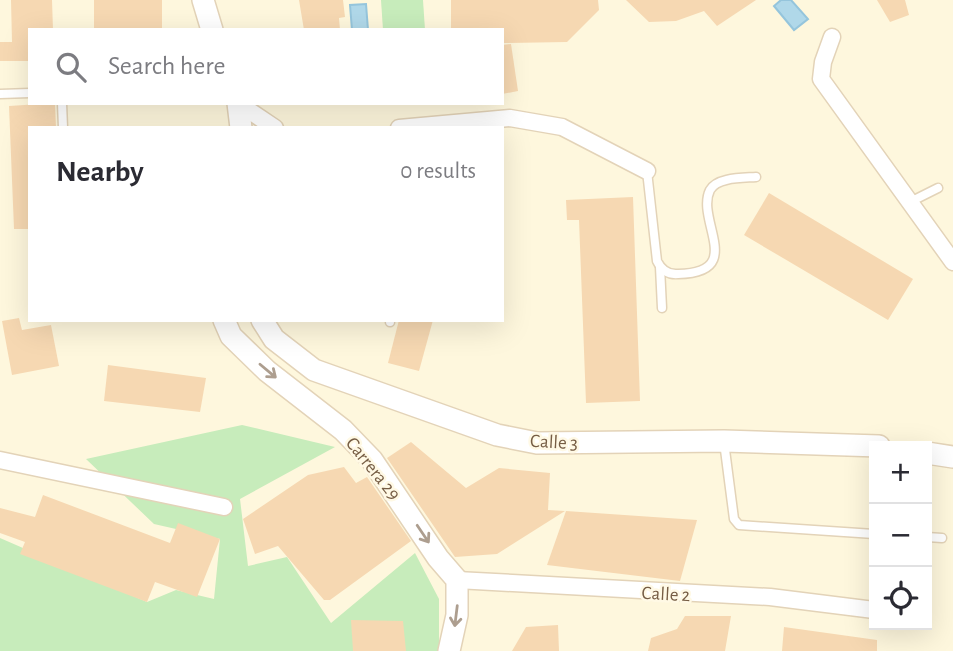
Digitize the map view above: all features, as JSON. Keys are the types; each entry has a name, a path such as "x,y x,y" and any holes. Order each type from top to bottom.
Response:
{"street":[{"path":"203,0 211,28"},
{"path":"832,37 823,62 821,79 834,100 912,201 953,262"},
{"path":"238,105 241,126"},
{"path":"241,105 272,126"},
{"path":"419,126 510,118 562,127 647,172"},
{"name":"Carrera 29","path":"225,322 231,336 267,372 343,430 372,460 457,580"},
{"name":"Calle 3","path":"262,322 274,339 314,370 497,435 537,443 724,441 869,446"},
{"path":"932,454 953,457"},
{"path":"0,460 224,507"},
{"path":"449,651 457,615 457,580"},
{"name":"Calle 2","path":"457,580 770,597 869,609"}],"lane":[{"path":"0,93 28,93"},
{"path":"62,105 63,126"},
{"path":"647,172 660,268 662,308"},
{"path":"660,268 673,275 689,274 706,267 712,261 716,246 708,199 711,189 731,180 756,177"},
{"path":"912,201 938,188"},
{"path":"724,441 734,519 739,525 869,534"},
{"path":"932,537 942,538"}],"green space":[{"path":"381,0 423,0 425,28 383,28"},
{"path":"242,425 335,447 240,499 248,566 287,557 331,623 415,553 439,599 439,651 0,651 0,538 147,602 176,590 214,599 220,539 154,524 86,459"}],"water":[{"path":"781,0 791,0 808,19 794,30 774,6"},
{"path":"366,4 368,28 352,28 350,5"}],"building":[{"path":"11,0 52,0 53,28 28,28 28,61 0,61 0,42 12,42"},
{"path":"94,0 162,0 162,28 94,28"},
{"path":"299,0 343,0 345,17 339,18 340,28 304,28"},
{"path":"451,0 598,0 599,10 567,42 504,43 504,28 451,28"},
{"path":"626,0 756,0 717,26 704,11 676,21 649,22"},
{"path":"877,0 905,0 909,15 890,22"},
{"path":"511,44 518,91 504,94 504,45"},
{"path":"55,105 56,126 28,126 28,229 14,229 9,106"},
{"path":"769,193 913,279 888,320 744,235"},
{"path":"633,197 640,401 586,403 579,220 567,220 566,200"},
{"path":"19,318 22,330 51,325 59,366 12,375 2,321"},
{"path":"398,322 432,322 419,371 388,363"},
{"path":"108,365 206,378 200,412 104,401"},
{"path":"411,442 466,488 499,468 550,473 548,510 565,511 497,554 455,557 387,458"},
{"path":"344,467 356,483 367,477 411,541 330,600 324,600 278,546 255,554 243,519 308,475"},
{"path":"43,495 170,543 178,523 220,539 197,597 155,582 147,602 20,554 25,542 0,533 0,508 35,517"},
{"path":"566,511 697,520 680,581 547,565"},
{"path":"685,616 731,616 725,651 648,651 651,638 677,629"},
{"path":"351,620 403,621 406,651 353,651"},
{"path":"558,625 559,651 512,651 526,627"},
{"path":"784,627 877,640 877,651 782,651"}]}
